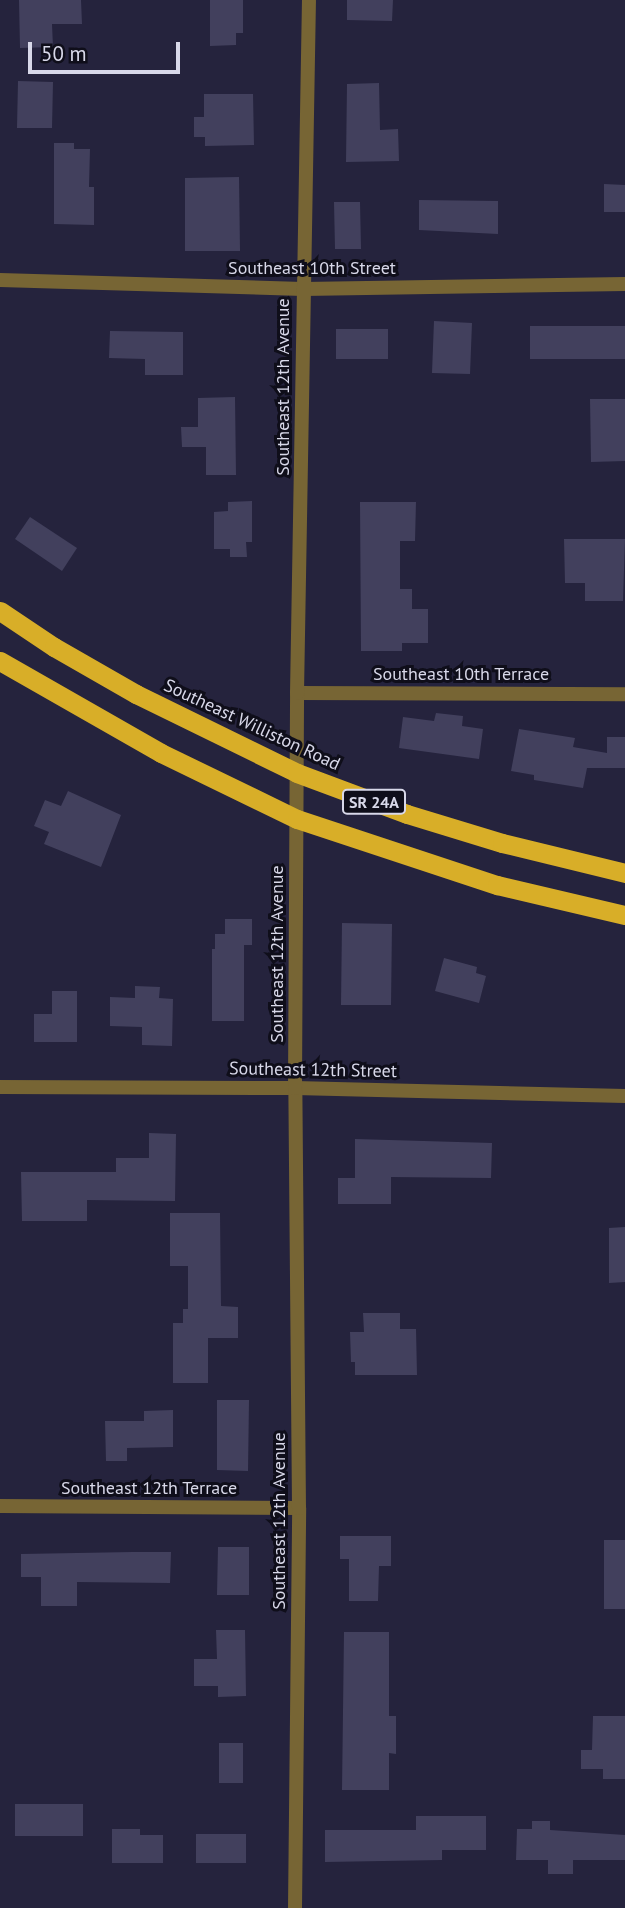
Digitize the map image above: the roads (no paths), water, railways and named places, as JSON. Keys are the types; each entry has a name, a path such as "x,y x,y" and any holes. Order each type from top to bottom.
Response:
{"highway":[{"name":"Southeast Williston Road","path":"0,611 54,647 136,694 297,773 407,814 502,843 625,873"},
{"name":"SR 24A","path":"0,661 161,753 297,819 497,885 625,915"}],"street":[{"name":"Southeast 12th Avenue","path":"295,1908 299,1508 295,1088 297,693 309,0"},
{"name":"Southeast 10th Street","path":"0,280 303,289 625,284"},
{"name":"Southeast 10th Terrace","path":"297,693 625,694"},
{"name":"Southeast 12th Street","path":"0,1087 295,1088 625,1096"},
{"name":"Southeast 12th Terrace","path":"0,1506 299,1508"}]}
